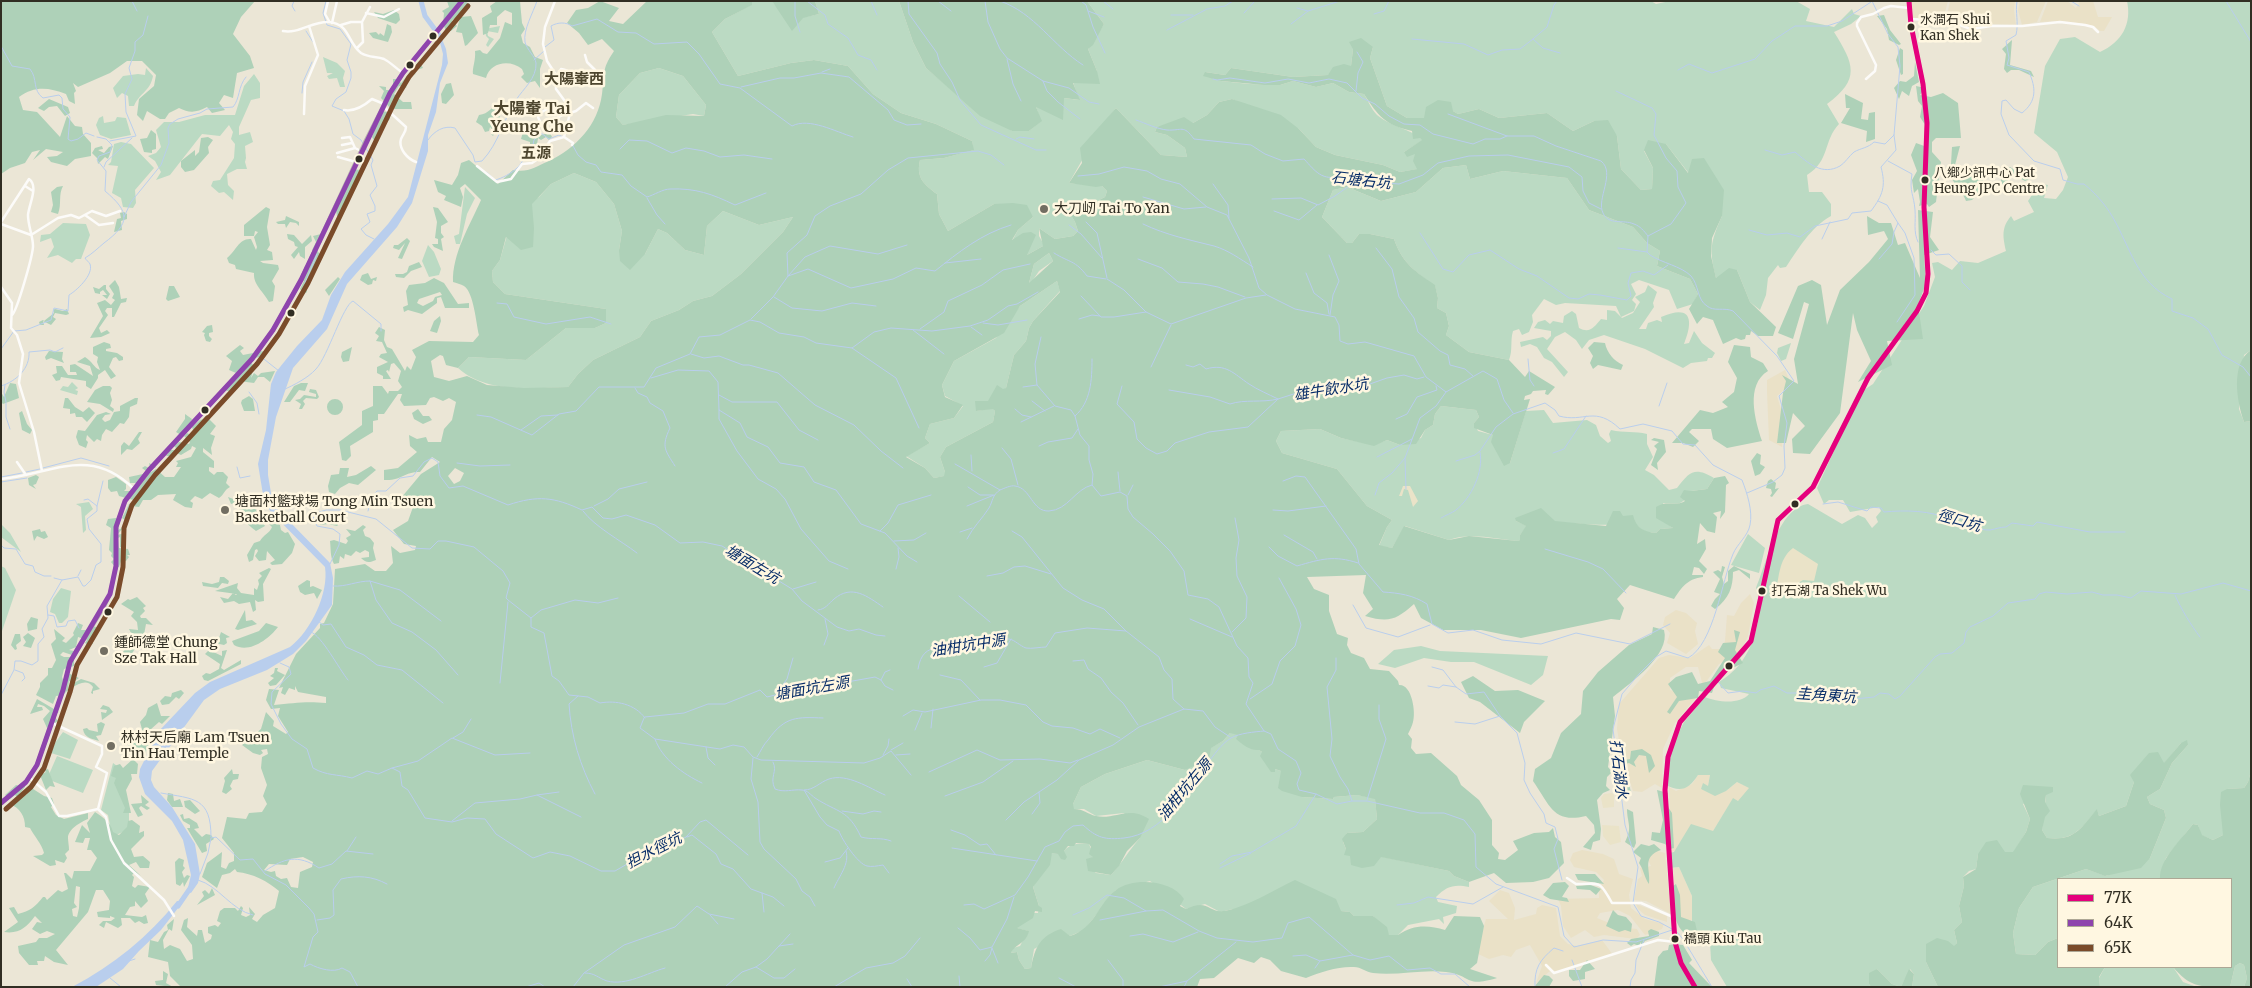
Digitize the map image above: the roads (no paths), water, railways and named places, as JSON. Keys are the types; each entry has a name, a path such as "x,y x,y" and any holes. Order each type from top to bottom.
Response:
{"main road":[{"path":"1,803 29,778 37,765 70,662 110,594 116,566 115,545 118,517 125,501 134,488 210,402 252,359 273,330 301,280 383,105 403,73 462,1"},
{"path":"1695,987 1681,963 1675,940 1664,784 1666,764 1674,736 1687,713 1748,646 1754,631 1778,520 1813,487 1868,378 1917,311 1927,290 1928,270 1924,207 1927,122 1923,84 1910,19 1909,1"}],"street":[{"path":"328,1 325,16 330,22"},
{"path":"330,22 337,1"},
{"path":"555,1 544,32 543,44 545,57 556,78 556,89 567,104 570,112 564,137"},
{"path":"1866,79 1875,71 1876,65 1856,26 1857,22 1861,17 1888,6 1909,8"},
{"path":"356,48 363,42 362,22 370,7"},
{"path":"366,13 384,17 399,9"},
{"path":"1910,19 1949,21 1971,29 2060,22 2085,25 2098,32"},
{"path":"283,31 295,32 322,22 341,25 347,31 356,48 370,57 384,59 403,73"},
{"path":"341,25 350,22 362,22"},
{"path":"304,114 305,86 318,55 309,26"},
{"path":"556,78 561,69 564,69 581,80 585,80 595,70 586,61 585,55"},
{"path":"344,110 349,111 361,107 372,100 383,105 406,127 401,144 408,159 416,162"},
{"path":"560,116 556,108 551,107 539,114 538,118 541,124 544,125 560,116 576,111 586,103 593,108"},
{"path":"342,138 350,137 355,148"},
{"path":"477,166 497,182 512,179 522,164 532,163 538,159 550,141 564,137 573,143 572,145"},
{"path":"342,145 352,143"},
{"path":"337,153 355,148 361,150"},
{"path":"338,158 356,162"},
{"path":"12,315 16,311 28,274 28,265 33,248 28,214 34,185 29,179 1,223 31,235"},
{"path":"25,186 33,191"},
{"path":"31,235 58,218 71,215 80,218 92,211 107,216 120,211"},
{"path":"85,215 99,225 113,224"},
{"path":"1,287 12,302 12,329 16,333 24,356 20,374 20,385 34,432 42,471"},
{"path":"17,462 26,475"},
{"path":"1,479 70,464 92,465 109,470 125,479 134,488"},
{"path":"52,723 102,746 102,754 96,767 107,773 98,809"},
{"path":"29,778 46,792 59,816 68,816 98,809"},
{"path":"98,809 106,817 111,840 124,863 165,902 174,916"},
{"path":"1566,878 1576,884 1590,882 1601,886 1612,903 1636,903 1674,916"},
{"path":"1546,965 1554,973 1658,940 1675,940"}],"water":[{"path":"439,32 446,49 448,63 440,83 436,112 428,135 428,151 412,203 397,227 347,284 327,329 293,368 276,417 268,460 271,493 276,504 287,519 330,563 333,578 332,605 306,641 293,654 267,670 220,689 204,700 152,771 151,780 154,787 172,807 195,844 200,874 198,883 191,893 187,892 191,875 183,840 172,821 145,794 139,777 140,769 159,731 195,693 210,682 290,647 305,631 317,611 326,577 325,567 271,512 264,501 258,464 266,430 271,384 276,372 322,320 331,295 345,272 388,224 408,197 442,65 443,54 438,35"},
{"path":"177,901 182,903 161,930 123,969 96,987 72,987 116,960 154,927"}],"waterway":[{"path":"132,1 137,11"},
{"path":"294,1 292,6 295,11"},
{"path":"326,1 323,13 327,25 340,29 351,44 347,60 351,78 346,92 336,99 332,106 344,111 349,119 353,134 361,140 373,160 371,165 377,186 370,195 375,211 367,214 370,222 361,229 366,235 374,239"},
{"path":"421,1 425,16 439,35"},
{"path":"428,140 440,130 451,127 455,128 473,155 475,162 482,161 488,154 536,68 534,58 526,45 525,37 537,1"},
{"path":"795,1 795,16 800,32"},
{"path":"807,1 825,15 828,24 848,38 858,55 871,60 877,70"},
{"path":"871,1 877,15"},
{"path":"908,1 909,14 937,53 940,64 952,82 960,100 981,125 1036,150 1046,150"},
{"path":"938,1 951,11"},
{"path":"985,1 988,22 1000,49 1007,58 1043,81 1047,91 1080,119"},
{"path":"1000,1 1024,13 1062,49 1083,65"},
{"path":"1081,1 1086,5 1093,27 1105,53"},
{"path":"1103,1 1113,9"},
{"path":"1167,30 1207,9 1225,6 1233,1"},
{"path":"1244,13 1255,1"},
{"path":"1291,24 1308,11 1340,1"},
{"path":"1374,14 1384,11 1389,1"},
{"path":"1412,39 1464,44 1488,55 1502,50 1520,49 1547,27 1557,1"},
{"path":"1765,150 1782,155 1795,152 1816,167 1827,170 1840,166 1854,152 1874,142 1885,144 1894,135 1900,66 1898,47 1888,34 1872,1"},
{"path":"2017,1 2016,35 2006,41 2009,58 2007,65 2029,72 2034,94 2030,104 2022,113 2014,109 2006,100 2002,101 2001,114 2009,135 2034,161 2060,169 2063,180 2084,184 2096,195 2119,228 2142,274 2160,292 2172,299 2172,311 2193,318 2208,329 2222,355 2243,367 2251,377"},
{"path":"2071,1 2079,6"},
{"path":"2226,1 2251,42"},
{"path":"1678,70 1689,64 1712,73 1755,59 1772,41 1795,26 1827,26 1842,21 1871,2"},
{"path":"1297,8 1308,11"},
{"path":"1088,11 1104,17"},
{"path":"1171,15 1193,15"},
{"path":"110,141 136,136 126,112 125,94 132,79 129,68 135,51 135,42 143,35 148,16"},
{"path":"545,47 554,40 551,26 562,23 572,26 597,19 618,32 636,33 654,44 687,42 699,54 720,84 740,88 792,126 806,123 814,124 853,137"},
{"path":"306,31 313,42"},
{"path":"1533,39 1543,48 1560,53"},
{"path":"1,46 12,66 30,69 37,92 43,98 59,95 62,98 63,109 70,117 68,139 71,141 78,139 86,133 94,136"},
{"path":"534,60 544,51"},
{"path":"1356,91 1358,73 1363,62 1357,52"},
{"path":"1007,59 1013,84 1021,101"},
{"path":"302,93 303,82 312,62"},
{"path":"822,72 830,69"},
{"path":"741,87 780,78 794,78 821,73 849,77 888,110 894,120 907,125 921,124"},
{"path":"124,217 131,202 161,165 169,143 168,128 170,124 178,119 207,109 233,107 246,77"},
{"path":"1213,79 1230,78 1265,83 1288,79 1309,83 1329,79 1347,83 1362,98 1375,104 1389,116 1404,124 1420,125 1433,134 1473,144 1485,139 1500,139 1507,136"},
{"path":"1043,81 1069,88 1089,102 1099,104"},
{"path":"1616,91 1652,108 1656,114 1654,135 1666,158 1677,171 1678,187 1686,203 1671,224 1648,236"},
{"path":"1448,114 1507,136 1534,136 1556,146 1601,161 1607,172 1602,201 1603,213 1606,217 1609,220 1630,223 1640,227 1648,236 1647,252 1650,255 1677,267 1691,276 1704,303 1713,309 1733,311 1777,356 1794,381 1779,396 1787,423 1784,446 1785,468 1782,475 1773,482 1747,493"},
{"name":"石塘右坑","path":"1136,120 1163,129 1182,129 1187,131 1194,139 1251,145 1265,154 1283,161 1304,159 1324,176 1341,176 1349,180 1399,184 1423,175 1438,163 1469,156 1508,155 1569,167 1582,177 1583,191 1589,203 1601,209"},
{"path":"495,180 512,172 526,156 531,154 534,140 541,133 549,139 559,135 563,137"},
{"path":"1749,230 1767,235 1787,233 1800,237 1815,226 1848,219 1852,213 1871,211 1882,190 1881,167 1896,150 1894,135"},
{"path":"1,349 14,331 26,330 51,320 54,308 68,311 69,295 87,278 91,268 85,258 113,236 123,223 123,211 105,191 106,171 97,160 99,156 110,152 112,145 106,139 97,137"},
{"path":"1016,139 1020,137 1034,139"},
{"path":"104,167 106,162 132,138"},
{"path":"620,149 629,140 647,141 672,153 686,148 704,151 720,157 744,155 772,159"},
{"path":"572,144 578,155 586,162 596,165 601,172 622,175 631,186 647,197 667,189 679,189 711,195 735,205 766,193"},
{"path":"788,276 787,253 807,235 815,216 830,206 861,194 888,170 908,158 978,151 991,155 1004,165"},
{"path":"1888,161 1912,174 1911,189 1918,242"},
{"path":"1078,176 1099,174 1124,167 1147,171 1161,179 1180,184 1207,207 1227,215 1249,258 1259,288 1267,295 1295,309 1335,317 1339,325 1340,341 1348,344 1365,342 1414,356 1426,377 1446,392 1483,371 1497,379 1504,400 1513,413"},
{"path":"486,172 492,177"},
{"path":"1272,199 1301,198 1318,205 1356,181"},
{"path":"1213,184 1228,205 1229,218"},
{"path":"1143,197 1184,209 1206,207"},
{"path":"647,198 665,224"},
{"path":"1878,201 1887,205 1898,223 1892,244 1879,259"},
{"path":"1274,211 1299,220 1317,205"},
{"path":"1086,222 1097,233 1107,278"},
{"path":"1822,239 1830,222"},
{"path":"1897,322 1915,295 1914,258 1905,233 1898,223"},
{"path":"1143,224 1169,234 1219,248 1253,267"},
{"path":"788,276 808,269 851,288 893,279 916,268 935,271 980,238 1011,225"},
{"path":"1069,225 1081,234 1102,258"},
{"path":"1420,233 1443,269 1453,272 1469,255 1490,250 1519,269 1537,276 1569,298 1578,299 1589,294 1627,300 1631,296 1628,283 1631,273 1643,271 1654,275 1668,265"},
{"path":"751,319 773,297 805,257 830,246 878,254 907,245"},
{"path":"1376,248 1392,269 1399,297 1414,318 1418,332 1440,351 1448,355 1450,365 1465,369 1473,376"},
{"path":"1618,248 1647,252"},
{"path":"1931,250 1936,255 1949,254 1962,266 1962,282 1970,290"},
{"path":"1054,253 1076,264 1087,276 1106,279"},
{"path":"305,283 317,254"},
{"path":"1329,255 1339,281 1333,295 1330,315"},
{"path":"945,263 981,259"},
{"path":"1138,259 1162,268 1178,282 1218,287 1245,297"},
{"path":"920,329 944,312 948,301 982,285 1003,270 1030,264"},
{"path":"1306,273 1314,293 1327,303 1329,314"},
{"path":"1107,279 1124,290 1146,312 1171,324 1246,298 1266,295"},
{"path":"477,415 491,417 532,435 559,414 576,411 599,387 644,387 656,368 690,354 699,337 720,335 750,320 760,322 779,333 804,337 816,343 852,348 874,332 891,328 932,331 970,326 988,320 1008,306 1017,304 1038,292"},
{"path":"1081,296 1101,317 1146,312"},
{"path":"774,297 792,308 822,311 852,303 876,306"},
{"path":"283,390 305,378 321,363 345,311 353,301 381,324 381,331"},
{"path":"497,303 507,304 514,317 546,324 590,317 611,324"},
{"path":"1079,319 1092,315 1100,316"},
{"path":"983,323 998,325 1027,320"},
{"path":"1151,367 1171,325"},
{"path":"971,327 982,335"},
{"path":"913,330 944,354"},
{"path":"1041,337 1035,364 1037,385 1055,406 1071,410 1075,416 1080,435 1089,446 1089,460 1093,474 1092,485 1101,496 1120,492 1127,496 1128,509 1133,517 1170,551 1184,571 1188,595 1208,599 1219,607 1237,646 1248,658 1249,677 1253,683 1246,704 1264,731 1271,734 1278,749 1296,761 1301,773 1297,784 1299,790 1316,794 1337,804 1367,801 1420,813 1444,813 1464,820 1475,834 1476,867 1496,884 1558,907 1564,936 1574,947 1603,940 1636,942 1672,930"},
{"path":"1,386 12,381 21,373 29,358 29,352 50,350 55,352 63,348"},
{"path":"852,348 896,378 919,428"},
{"path":"691,354 704,358 719,356 743,365 778,373 815,405 854,425 881,451 903,468"},
{"path":"260,356 279,371"},
{"path":"1075,416 1084,404 1090,390 1092,359"},
{"path":"1528,359 1530,380 1534,386"},
{"path":"1186,365 1193,367 1200,364 1206,369 1224,368 1278,399"},
{"path":"651,378 678,370 709,371 718,382 719,410 740,423 747,437 768,447 780,463 804,467 814,482 836,490 861,524 885,533 907,556 917,562"},
{"name":"雄牛飲水坑","path":"1122,386 1117,404 1134,422 1137,439 1146,448 1157,454 1167,451 1175,443 1209,432 1248,427 1278,399 1303,391 1353,384 1367,385 1387,378 1404,375 1417,379 1424,377"},
{"path":"1659,406 1667,383"},
{"path":"5,385 6,402"},
{"path":"1023,387 1037,385"},
{"path":"1396,419 1407,414 1417,397 1437,390 1436,386"},
{"path":"635,388 638,393 647,397 650,403 663,411 670,428 665,448 675,466"},
{"path":"1169,390 1210,397 1230,404 1278,399"},
{"path":"249,392 257,403 259,414"},
{"path":"1375,495 1379,483 1392,473 1405,458 1420,418 1436,406 1446,392"},
{"path":"719,395 732,402 777,402 799,430 818,440"},
{"path":"1032,401 1045,411"},
{"path":"6,403 6,417 10,429"},
{"name":"打石湖水","path":"1456,461 1475,455 1480,451 1496,427 1513,414 1545,403 1555,410 1559,416 1568,418 1596,416 1611,422 1620,429 1643,424 1672,431 1683,444 1695,445 1713,465 1742,480 1748,496 1750,525 1733,554 1711,626 1704,640 1697,651 1688,658 1666,651 1656,657 1622,694 1613,729 1625,825 1638,867 1633,903 1641,916 1672,929"},
{"path":"1021,422 1054,406"},
{"path":"1015,409 1022,415 1031,417"},
{"path":"719,410 719,419 737,451 758,479 776,489 785,499 801,529 829,561 848,569"},
{"path":"521,430 541,416 558,415"},
{"path":"1553,453 1564,449 1586,416"},
{"path":"1039,446 1048,442 1072,438 1078,429"},
{"path":"1377,457 1412,439"},
{"path":"1002,448 1011,459 1018,485"},
{"path":"1441,518 1456,510 1467,499 1478,476 1481,460 1480,452"},
{"path":"971,455 972,471"},
{"path":"43,468 81,458 109,466"},
{"name":"塘面左坑","path":"368,511 372,497 377,491 386,491 400,478 413,476 424,462 432,458 438,462 440,476 449,488 463,486 508,505 528,500 546,499 563,502 582,510 592,507 603,518 612,519 626,515 655,525 680,543 703,542 722,546 792,589 802,601 837,627 849,631 859,629 885,636"},
{"path":"1405,458 1406,489"},
{"path":"457,463 480,466 510,465"},
{"path":"955,464 1000,490 1012,486 1020,488 1025,491 1039,508 1049,511 1061,507 1086,487 1092,485"},
{"path":"237,467 240,478 250,476"},
{"path":"26,472 40,469"},
{"path":"1118,472 1120,491"},
{"path":"1,477 22,473"},
{"path":"1283,481 1296,476 1305,477 1356,549 1359,564 1383,592 1406,595 1427,604 1432,624 1448,633 1473,630 1502,640 1541,644 1576,633 1630,644 1670,624"},
{"path":"1,482 27,478"},
{"path":"97,506 103,481"},
{"path":"594,506 608,499 619,489 647,482"},
{"path":"1128,495 1133,485"},
{"path":"968,487 980,495 993,495"},
{"path":"967,539 989,508 995,494 1000,490"},
{"path":"880,531 888,523 898,505 931,495"},
{"path":"967,506 994,495"},
{"path":"54,578 62,580 78,577 83,586 85,586 91,580 96,565 101,562 101,544 89,529 87,519 97,511 97,506 88,499 84,500"},
{"name":"徑口坑","path":"1823,504 1838,502 1867,511 1871,507 1881,508 1884,512 1909,511 1935,514 1950,520 1956,517 1985,530 2006,527 2012,523 2033,526 2037,522 2090,532 2125,532"},
{"path":"1273,510 1288,511 1326,506"},
{"path":"330,564 339,545 340,534 333,529 317,526 313,518 319,512 326,510 340,510 376,519 412,548 430,549 438,541 474,547 503,571 510,583 506,598 531,618 531,627 544,633 552,676 559,681 569,695 588,697 600,703 625,704 636,709 645,718"},
{"path":"583,511 601,528 637,553"},
{"path":"1232,632 1246,618 1247,597 1237,576 1236,558 1239,540 1235,518"},
{"path":"960,532 972,528"},
{"path":"1012,531 1022,537 1063,588 1082,600 1104,609 1126,631"},
{"path":"894,541 914,540 926,533"},
{"path":"1284,535 1313,552 1317,559"},
{"path":"1,545 4,548 16,549 25,564 33,566 35,572 44,576 51,576"},
{"path":"1269,547 1278,556 1297,566 1328,559 1342,559 1358,563"},
{"path":"896,569 899,557 898,548"},
{"path":"1545,549 1588,562 1603,569 1626,593"},
{"path":"987,576 1003,573 1014,567 1025,566 1051,574"},
{"path":"78,576 81,570"},
{"path":"1250,699 1272,684 1280,661 1295,646 1301,625 1296,609 1279,578"},
{"path":"1,695 14,670 15,661 32,665 38,661 38,644 44,637 42,629 48,618 47,606 62,580"},
{"path":"370,581 400,590 441,621"},
{"path":"333,586 370,581 376,600 392,623 412,632 436,650 458,675"},
{"path":"793,589 816,582"},
{"name":"圭角東坑","path":"1718,682 1728,693 1743,691 1756,693 1774,686 1787,693 1822,693 1844,700 1874,697 1880,693 1889,694 1895,699 1900,696 1935,657 1940,654 1952,653 1964,643 1966,632 1970,627 1993,616 2008,603 2035,599 2039,594 2046,592 2067,594 2092,592 2131,598 2141,591 2181,594 2223,583 2251,591"},
{"path":"818,610 847,592 859,593 883,607"},
{"path":"2175,595 2186,617 2200,637"},
{"path":"959,596 990,622"},
{"path":"531,618 541,610 575,600 598,603 618,598"},
{"path":"500,683 508,602"},
{"path":"1353,605 1366,628 1398,637 1430,625"},
{"path":"48,615 54,616 57,627 66,626 68,621 75,620 79,628"},
{"path":"824,645 828,634 825,619"},
{"path":"1190,619 1232,637"},
{"path":"318,621 323,625 331,624 346,647 364,655 377,665 402,670 443,703"},
{"name":"油柑坑中源","path":"918,669 925,653 936,648 967,648 1004,639 1009,639 1026,648 1046,647 1055,633 1087,628 1126,631 1159,657 1164,670 1172,679 1173,699 1184,709"},
{"path":"311,632 325,646 348,680"},
{"path":"984,667 997,663 1011,639"},
{"path":"777,693 787,679 793,658"},
{"path":"1336,658 1336,670 1327,687 1332,739 1330,756 1348,789 1352,801"},
{"path":"1073,661 1084,660 1088,669 1101,678 1111,692 1123,703 1138,725"},
{"name":"担水徑坑","path":"280,663 289,667 291,674 272,692 271,704 281,724 292,739 307,749 313,768 328,774 352,778 367,771 378,774 392,768 400,772 402,786 408,790 425,818 452,822 467,818 485,819 496,834 533,858 550,852 570,856 601,871 615,871 660,845 675,843 686,837 700,822 706,820 748,855"},
{"path":"1432,667 1443,670 1456,687 1466,694 1484,692 1500,716 1517,733 1525,763 1524,780 1544,814 1546,823 1555,827 1558,839 1554,849 1562,880"},
{"path":"15,670 23,673 25,678 22,681"},
{"path":"881,680 885,672 890,670"},
{"path":"940,675 961,680 980,700"},
{"name":"塘面坑左源","path":"645,717 684,713 708,704 725,704 760,690 767,697 825,683 836,684 875,677 893,690"},
{"path":"1428,686 1439,688 1443,685 1456,687"},
{"path":"578,696 569,704 572,728 581,762 595,794"},
{"path":"903,716 913,710 925,712 981,700 1000,700 1026,705 1043,722 1052,726 1073,728 1090,734 1100,729 1120,738"},
{"path":"1367,800 1386,739 1379,719 1379,705"},
{"path":"931,728 933,709"},
{"path":"1006,820 1024,802 1057,780 1079,760 1113,745 1139,727 1184,709 1203,711 1215,727 1230,737"},
{"path":"915,730 922,713"},
{"path":"1455,722 1475,724 1500,716"},
{"path":"644,718 640,728 655,739 720,749 733,745 744,747 753,757 761,760 864,763 880,758 891,751 911,775"},
{"path":"757,757 774,732 786,722 799,718 823,718"},
{"path":"453,738 463,732 471,719"},
{"name":"油柑坑左源","path":"964,905 974,904 984,909 1015,895 1045,847 1059,841 1065,832 1073,826 1083,825 1097,835 1112,839 1138,835 1151,829 1173,810 1224,743 1239,735 1264,731"},
{"path":"392,768 418,761 452,738 495,755 530,753"},
{"path":"655,739 663,753 674,765 702,783"},
{"path":"883,755 888,746 889,739"},
{"path":"891,750 903,743"},
{"path":"706,747 708,758 715,765"},
{"path":"929,772 977,750 1000,760 1040,759 1070,763 1078,760"},
{"path":"896,755 910,754"},
{"path":"753,758 751,779 758,802 760,842 764,849 796,879 802,891 810,897 815,906"},
{"path":"945,796 983,782 1013,761"},
{"path":"773,762 775,769 773,785 775,789 782,791 806,791 847,816 861,837 891,841"},
{"path":"885,795 858,782 843,778 829,779 811,789 804,790 820,817 827,825 839,831 847,846 859,861 867,866 883,865 889,873"},
{"path":"537,795 559,792"},
{"path":"1032,814 1040,803 1039,792"},
{"path":"161,793 191,799 204,807 208,814 211,837"},
{"path":"1220,864 1232,856 1252,852 1296,826 1316,794"},
{"path":"452,821 475,803 520,799 537,795 581,817"},
{"path":"842,811 863,814 874,811 881,812"},
{"path":"951,830 965,835 980,845 987,844 996,855"},
{"path":"687,837 692,835 716,854 721,864 733,869 751,889 773,897 784,906"},
{"path":"200,874 208,853 211,838 216,837 240,860 253,859 265,874 286,885 314,914 318,932 313,937 304,967 310,964 326,970 342,968 350,972 358,987"},
{"path":"347,851 356,837"},
{"path":"825,862 840,858 848,848"},
{"path":"952,848 1037,861"},
{"path":"265,871 278,863 291,859 298,859 319,868 332,864 346,851 373,854"},
{"path":"834,888 847,861 846,851"},
{"path":"1220,868 1251,853"},
{"path":"317,920 330,918 334,915 333,890 341,879 365,877 387,884"},
{"path":"198,880 212,887 238,908 253,915"},
{"path":"178,906 191,887"},
{"path":"1397,905 1414,903 1428,897 1473,904 1503,887"},
{"path":"762,893 764,912"},
{"path":"1073,915 1089,908 1107,895 1124,898 1146,911 1163,910 1199,931 1217,938 1253,942 1282,938 1288,923 1309,917 1353,955 1370,960 1389,956 1407,970 1430,968 1441,974 1455,974 1470,987"},
{"path":"958,928 980,950 992,947 1007,919 1014,897"},
{"path":"573,987 584,973 624,945 675,927 697,906 709,914 734,919"},
{"path":"1100,920 1146,911"},
{"path":"710,915 718,924"},
{"path":"1676,931 1683,939 1712,987"},
{"path":"1130,936 1143,934 1173,942 1198,932"},
{"path":"725,987 742,972 756,967 767,959 790,934"},
{"path":"834,987 866,968 893,963 905,956 920,938"},
{"path":"1630,987 1635,973 1636,960 1644,940"},
{"path":"1159,987 1187,981 1236,942"},
{"path":"779,946 793,944"},
{"path":"992,948 998,963"},
{"path":"985,961 990,955 992,948"},
{"path":"1535,987 1537,969 1545,956 1554,948 1563,951"},
{"path":"1293,956 1306,955 1320,961 1353,955"},
{"path":"129,961 135,959"},
{"path":"1108,960 1123,980 1123,987"},
{"path":"1572,960 1582,987"},
{"path":"1315,968 1320,961"},
{"path":"756,967 774,978 784,978 795,969"},
{"path":"585,973 607,981 622,982 665,968"},
{"path":"959,976 960,987"},
{"path":"110,978 121,987"},
{"path":"1059,978 1076,987"},
{"path":"907,979 912,987"},
{"path":"1184,987 1187,981"},
{"path":"526,987 539,983 545,987"},
{"path":"461,987 476,987"}],"place":[{"name":"水澗石 Shui Kan Shek","path":"1911,27"},
{"name":"八鄉少訊中心 Pat Heung JPC Centre","path":"1925,180"},
{"name":"大刀屻 Tai To Yan","path":"1044,209"},
{"name":"塘面村籃球場 Tong Min Tsuen Basketball Court","path":"225,510"},
{"name":"打石湖 Ta Shek Wu","path":"1762,591"},
{"name":"鍾師德堂 Chung Sze Tak Hall","path":"104,651"},
{"name":"林村天后廟 Lam Tsuen Tin Hau Temple","path":"111,746"},
{"name":"橋頭 Kiu Tau","path":"1675,939"}],"district":[{"name":"大陽輋西","path":"574,80"},
{"name":"大陽輋 Tai Yeung Che","path":"532,118"},
{"name":"五源","path":"536,154"}]}
